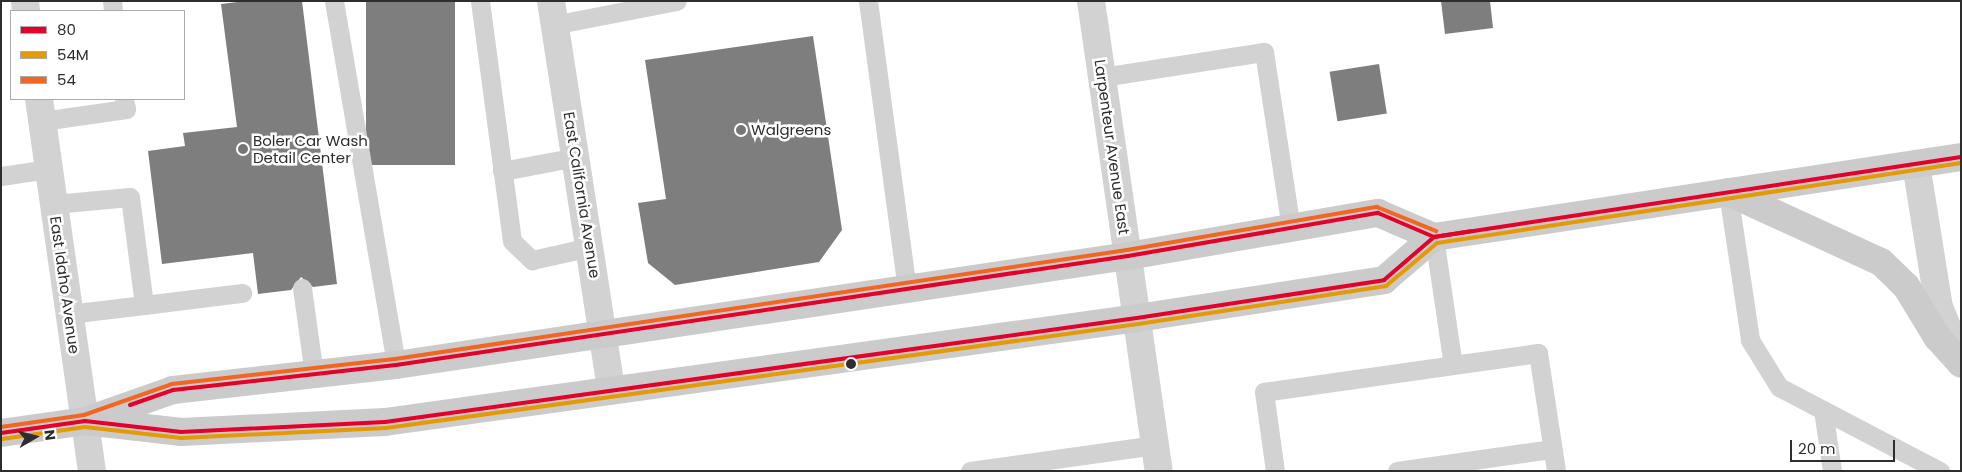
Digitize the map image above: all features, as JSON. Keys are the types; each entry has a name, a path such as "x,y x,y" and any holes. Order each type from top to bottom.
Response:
{"main road":[{"path":"1,433 85,421 173,390 396,365 1128,256 1378,213 1434,237 1916,164 1960,159"},
{"path":"1728,192 1881,262 1906,286 1937,337 1961,364"},
{"path":"85,421 181,432 330,426 422,418 611,390 1137,318 1384,280 1434,237"}],"street":[{"name":"Larpenteur Avenue East","path":"1091,1 1157,458"},
{"name":"East California Avenue","path":"552,13 578,158 611,390"},
{"name":"East Idaho Avenue","path":"40,110 92,471"},
{"path":"1916,164 1939,307 1961,356"}],"lane":[{"path":"334,1 396,365"},
{"path":"480,1 512,241 520,253 532,260 590,247"},
{"path":"552,13 677,1"},
{"path":"868,1 907,289"},
{"path":"1102,77 1264,52 1291,228"},
{"path":"40,110 126,109 124,100"},
{"path":"502,170 578,158"},
{"path":"1,176 49,169"},
{"path":"1728,192 1750,340 1779,387 1940,471"},
{"path":"54,204 130,197 144,305"},
{"path":"1434,237 1453,364"},
{"path":"302,288 314,374"},
{"path":"69,314 242,293"},
{"path":"1275,471 1264,392 1538,353 1556,471"},
{"path":"1823,410 1832,471"},
{"path":"1397,471 1552,449"},
{"path":"970,471 1157,458"}],"building":[{"name":"Boler Car Wash Detail Center","path":"246,1 302,1 337,284 313,287 301,277 291,290 258,294 253,253 162,264 148,151 185,146 183,133 237,127 221,4"},
{"path":"366,1 455,1 455,165 366,165"},
{"path":"1441,1 1490,1 1493,28 1445,34"},
{"name":"Walgreens","path":"813,36 842,230 819,262 675,285 648,263 638,203 666,199 645,60"},
{"path":"1379,64 1387,113 1337,121 1330,72"}],"transit line":[{"name":"80","path":"1,433 85,421 181,432 385,422 1137,318 1384,280 1434,237 1961,157"},
{"name":"54M","path":"2,439 85,427 181,438 386,428 1138,324 1386,286 1437,243 1961,163"},
{"name":"54","path":"1,427 84,415 172,384 395,359 1127,250 1377,207 1436,231"},
{"name":"80","path":"130,405 173,390 396,365 1128,256 1378,213 1434,237 1471,231"}],"place":[{"name":"Walgreens","path":"741,130"},
{"name":"Boler Car Wash Detail Center","path":"243,149"}]}
